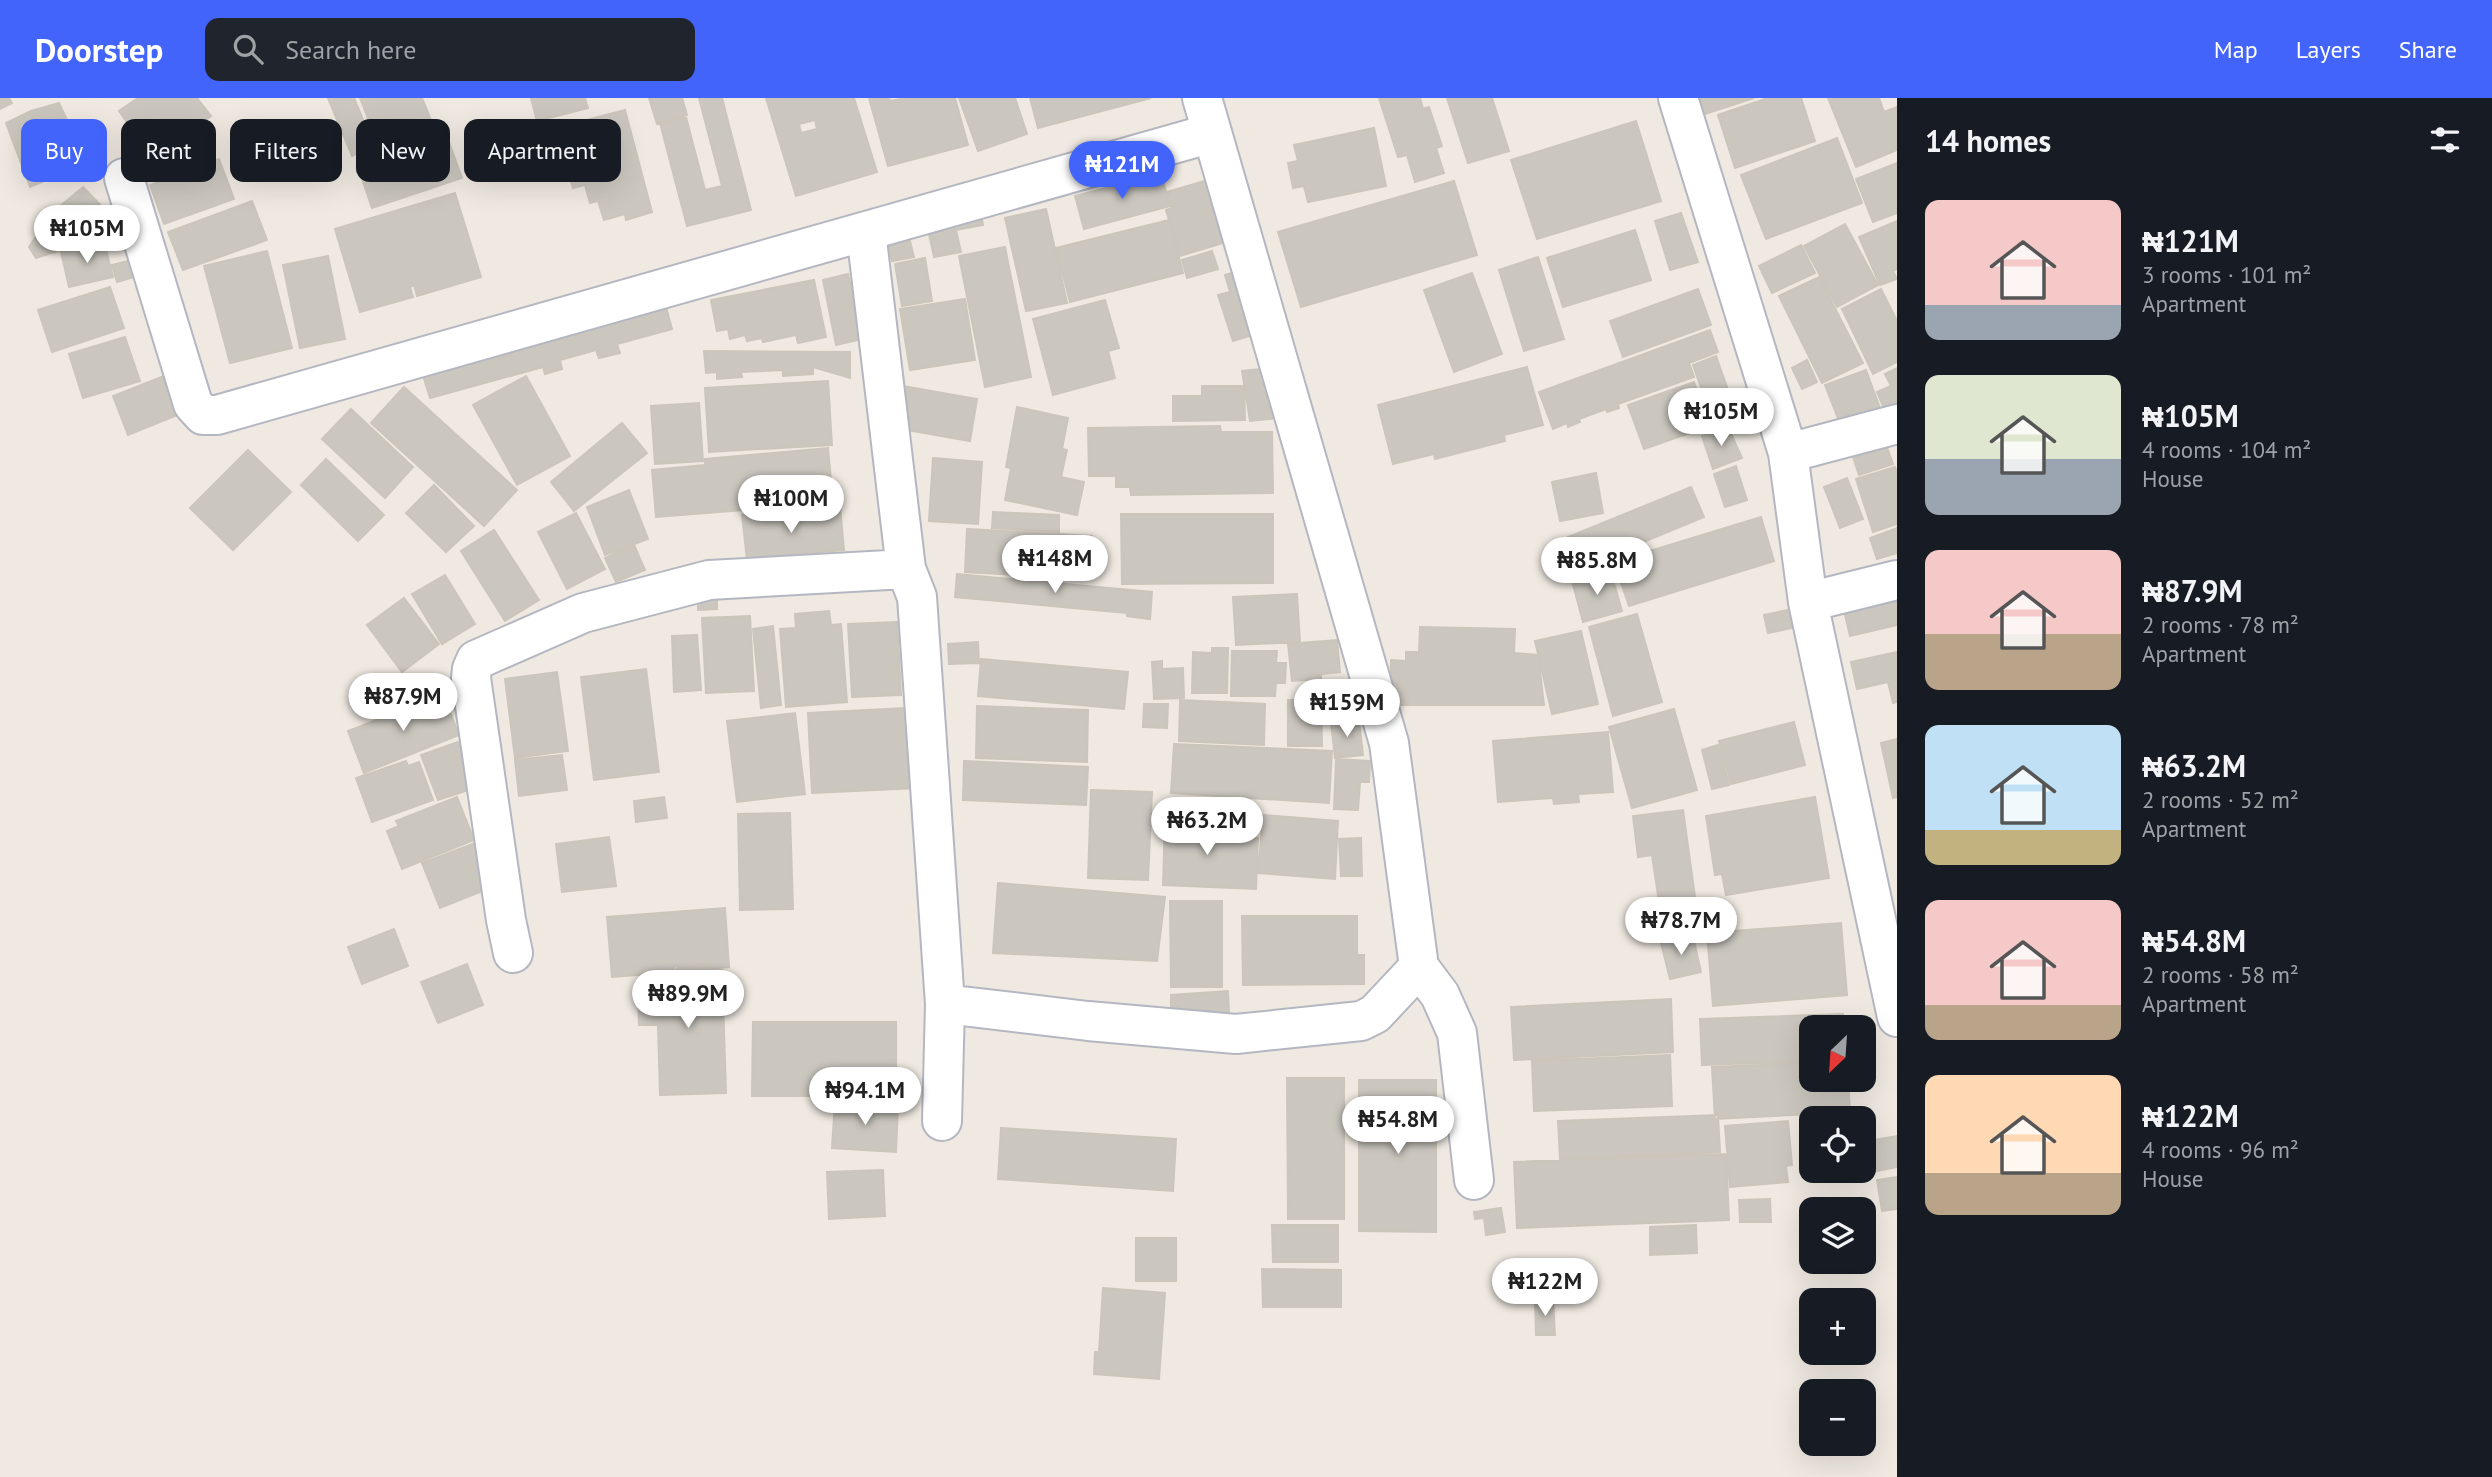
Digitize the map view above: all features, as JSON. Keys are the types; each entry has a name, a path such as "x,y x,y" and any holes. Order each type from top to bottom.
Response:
{"street":[{"path":"1678,98 1788,453 1808,602 1897,1017"},
{"path":"125,182 193,404 204,415 217,415 866,232 1207,116 1389,743 1419,967 1440,995 1457,1033 1474,1180"},
{"path":"866,232 906,569 917,597 945,1004 942,1121"},
{"path":"1788,453 1897,424"},
{"path":"513,953 471,678 476,660 583,613 709,580 906,569"},
{"path":"1808,602 1897,580"},
{"path":"945,1004 1088,1021 1236,1034 1361,1021 1375,1014 1419,967"}],"building":[{"path":"0,98 9,98 12,103 0,109"},
{"path":"138,98 197,98 211,116 207,119 125,119 119,111"},
{"path":"328,98 354,98 363,119 356,119 356,154 352,156 342,132 342,119 337,119"},
{"path":"360,98 422,98 431,119 368,119"},
{"path":"531,98 585,98 588,108 536,119"},
{"path":"649,98 682,98 687,115 657,124"},
{"path":"699,98 722,98 751,210 687,226 660,123 686,117 705,190 722,186"},
{"path":"766,98 854,98 877,172 796,196","holes":["815,120 817,129 801,133 799,124"]},
{"path":"869,98 889,98 890,101 907,98 955,98 968,145 888,166"},
{"path":"959,98 1015,98 1027,134 978,151"},
{"path":"1030,98 1151,98 1038,128"},
{"path":"1379,98 1420,98 1423,109 1429,107 1442,146 1436,148 1444,173 1415,182 1407,155 1398,157"},
{"path":"1447,98 1492,98 1509,151 1468,163"},
{"path":"1699,98 1754,98 1705,114"},
{"path":"1768,98 1801,98 1815,141 1735,168 1718,115"},
{"path":"1828,98 1879,98 1884,112 1897,107 1897,150 1856,167"},
{"path":"59,103 67,119 21,119 21,163 6,123 31,111"},
{"path":"625,110 652,212 626,220 625,214 604,220 598,201 590,203 585,185 573,188 571,182 621,182 621,119 591,119"},
{"path":"1636,121 1661,201 1537,239 1511,160"},
{"path":"1374,128 1386,186 1308,202 1304,186 1293,188 1288,163 1298,161 1294,145"},
{"path":"1837,138 1862,203 1766,239 1741,175"},
{"path":"450,145 462,178 450,182"},
{"path":"219,159 234,199 164,224 150,185 158,182 216,182 216,160"},
{"path":"1897,163 1897,213 1873,222 1856,179"},
{"path":"1161,174 1170,206 1084,229 1075,196"},
{"path":"1208,180 1226,242 1180,256 1166,210 1172,208 1167,192"},
{"path":"1454,181 1477,255 1301,307 1278,232"},
{"path":"28,182 42,182 30,187"},
{"path":"363,182 450,182 372,208"},
{"path":"83,187 110,215 79,244 36,258 29,247 51,214"},
{"path":"455,193 481,277 417,296 414,285 410,287 413,297 360,312 335,229"},
{"path":"252,201 267,240 183,270 168,232"},
{"path":"980,209 983,225 956,230 961,252 934,257 926,220"},
{"path":"1046,209 1067,303 1026,311 1005,218"},
{"path":"1681,213 1698,262 1670,270 1655,221"},
{"path":"1169,220 1183,273 1070,302 1056,248"},
{"path":"1897,221 1897,269 1893,271 1897,279 1880,285 1859,237"},
{"path":"1845,224 1878,285 1837,307 1804,246"},
{"path":"1635,230 1651,280 1563,307 1547,258"},
{"path":"910,241 914,257 892,261 889,246"},
{"path":"104,242 113,277 69,287 61,252"},
{"path":"1801,245 1815,273 1772,293 1759,266"},
{"path":"1005,247 1031,377 985,387 959,256"},
{"path":"267,251 292,348 230,363 204,266"},
{"path":"1212,251 1218,269 1187,278 1182,260"},
{"path":"328,256 345,339 300,348 283,265"},
{"path":"1538,257 1564,339 1524,351 1499,270"},
{"path":"925,258 932,301 902,306 895,264"},
{"path":"132,260 137,276 117,282 112,265"},
{"path":"1242,270 1262,332 1233,341 1218,295 1230,292 1225,275"},
{"path":"1472,273 1502,354 1454,372 1424,290"},
{"path":"848,274 862,339 836,345 823,280"},
{"path":"1819,277 1863,363 1822,383 1779,296"},
{"path":"814,280 826,337 798,343 796,335 763,342 762,338 747,341 745,335 730,339 728,329 717,331 711,300"},
{"path":"110,287 124,328 52,352 38,310"},
{"path":"1698,289 1711,325 1623,357 1610,321"},
{"path":"1881,289 1897,321 1897,362 1873,374 1842,309"},
{"path":"965,299 975,360 910,370 900,309"},
{"path":"664,300 672,329 617,344 620,353 599,358 596,350 560,360 562,369 545,374 543,367 430,398 421,369"},
{"path":"1105,300 1119,348 1108,351 1115,378 1053,395 1033,319"},
{"path":"1710,330 1718,352 1689,363 1694,377 1618,404 1619,408 1607,412 1606,409 1579,419 1580,422 1568,427 1567,423 1553,429 1539,392"},
{"path":"125,337 140,381 83,398 69,354"},
{"path":"704,351 850,352 850,378 813,367 813,374 783,376 783,370 741,372 742,377 717,379 717,372 706,373"},
{"path":"1716,356 1728,390 1705,399 1693,365"},
{"path":"1807,360 1817,382 1802,389 1792,368"},
{"path":"1527,367 1543,425 1504,435 1505,441 1435,459 1434,454 1393,464 1378,405"},
{"path":"1270,368 1278,418 1250,421 1242,371"},
{"path":"1897,368 1897,408 1886,413 1877,392 1891,386 1885,374"},
{"path":"1866,370 1881,411 1841,426 1825,385"},
{"path":"174,372 190,410 128,435 113,396"},
{"path":"526,376 570,456 517,485 473,405"},
{"path":"828,381 832,445 709,452 705,388"},
{"path":"1694,382 1710,426 1644,449 1628,405"},
{"path":"903,386 977,399 970,441 895,428"},
{"path":"1202,386 1244,386 1245,420 1173,421 1173,396 1202,396"},
{"path":"404,387 517,490 484,526 371,423"},
{"path":"699,403 703,461 655,464 651,406"},
{"path":"1017,407 1068,418 1062,449 1067,450 1061,477 1084,482 1077,515 1005,500 1011,468 1006,467"},
{"path":"351,409 413,467 385,498 322,439"},
{"path":"622,423 647,453 574,511 551,482"},
{"path":"1220,426 1221,432 1272,432 1273,493 1131,495 1130,487 1116,487 1116,476 1089,476 1088,428"},
{"path":"1720,429 1721,433 1729,429 1742,458 1713,469 1702,436"},
{"path":"1887,447 1893,464 1859,475 1853,457"},
{"path":"828,448 833,503 656,517 652,470 705,465 705,459"},
{"path":"248,450 291,492 233,550 190,508"},
{"path":"933,458 982,462 978,524 929,521"},
{"path":"326,459 384,515 358,541 301,485"},
{"path":"1736,466 1747,500 1725,507 1714,474"},
{"path":"1895,467 1897,524 1873,532 1856,479"},
{"path":"1596,473 1603,513 1560,521 1552,482"},
{"path":"1847,478 1863,519 1840,528 1824,487"},
{"path":"434,485 474,526 446,552 406,513"},
{"path":"1691,487 1704,517 1581,568 1568,537"},
{"path":"629,490 648,539 605,555 587,507"},
{"path":"840,506 844,550 783,555 784,565 748,569 742,515"},
{"path":"993,512 1059,515 1059,532 992,528"},
{"path":"576,513 605,569 567,589 538,532"},
{"path":"1121,514 1273,514 1273,583 1122,584"},
{"path":"1761,517 1774,561 1629,606 1614,562"},
{"path":"1897,528 1897,553 1877,559 1870,538"},
{"path":"967,529 1092,536 1090,579 965,572"},
{"path":"494,530 539,600 505,621 461,551"},
{"path":"634,545 645,570 616,582 605,558"},
{"path":"1611,573 1622,611 1583,622 1572,581"},
{"path":"957,574 1152,592 1150,619 1127,616 1127,613 955,597"},
{"path":"445,575 475,624 442,644 412,594"},
{"path":"1897,590 1897,625 1850,636 1842,602"},
{"path":"1297,594 1300,642 1236,645 1233,597"},
{"path":"404,598 439,644 402,672 367,625"},
{"path":"698,599 717,599 717,609 698,610"},
{"path":"1788,610 1792,628 1768,633 1764,615"},
{"path":"829,611 831,625 841,624 847,702 786,707 780,629 796,628 795,614"},
{"path":"1637,614 1662,702 1613,716 1589,627"},
{"path":"750,616 754,691 706,693 702,618"},
{"path":"897,622 901,695 852,697 848,624"},
{"path":"773,626 781,705 761,708 753,629"},
{"path":"1420,627 1515,629 1514,653 1538,655 1544,705 1390,705 1391,660 1406,661 1406,652 1419,652"},
{"path":"1581,631 1598,704 1552,714 1535,641"},
{"path":"697,635 701,690 674,692 672,636"},
{"path":"1337,640 1340,672 1321,674 1321,679 1292,681 1288,644"},
{"path":"978,642 979,663 949,664 948,644"},
{"path":"1212,648 1228,648 1227,693 1192,693 1193,652 1212,653"},
{"path":"1232,651 1277,651 1276,663 1286,663 1285,683 1276,683 1275,696 1231,696"},
{"path":"1897,652 1897,702 1893,703 1888,682 1857,689 1851,662"},
{"path":"981,659 1128,672 1124,709 978,696"},
{"path":"1162,661 1162,669 1183,668 1184,698 1154,699 1152,662"},
{"path":"646,669 659,772 594,780 581,677"},
{"path":"557,672 568,751 515,758 505,679"},
{"path":"443,694 459,735 364,773 348,731"},
{"path":"1180,700 1265,704 1264,745 1179,741"},
{"path":"1288,700 1321,700 1322,746 1288,746"},
{"path":"1144,704 1168,704 1167,728 1143,727"},
{"path":"977,706 1088,710 1087,762 976,758"},
{"path":"905,708 906,734 915,734 918,788 812,793 808,713"},
{"path":"1674,709 1697,790 1632,808 1609,727"},
{"path":"795,713 805,794 737,802 727,721"},
{"path":"1359,720 1363,755 1335,758 1331,723"},
{"path":"1794,722 1805,765 1731,784 1719,741"},
{"path":"1608,732 1613,792 1578,794 1579,802 1554,804 1553,798 1498,802 1493,741"},
{"path":"1897,739 1897,797 1893,798 1881,743"},
{"path":"458,742 474,788 438,800 421,755"},
{"path":"1174,744 1332,751 1329,803 1171,793"},
{"path":"1718,745 1729,785 1712,789 1702,750"},
{"path":"562,755 567,790 519,796 515,760"},
{"path":"1336,759 1370,761 1369,782 1360,782 1358,810 1334,809"},
{"path":"406,761 408,766 419,762 433,800 372,822 356,778"},
{"path":"964,761 1088,767 1086,805 963,800"},
{"path":"1091,790 1152,792 1148,880 1088,878"},
{"path":"457,797 474,840 402,869 387,831 399,826 396,821"},
{"path":"664,797 667,818 636,822 634,801"},
{"path":"1815,797 1829,878 1726,895 1722,874 1715,875 1706,816"},
{"path":"1683,810 1696,904 1660,909 1652,855 1638,857 1633,816"},
{"path":"790,813 793,909 740,910 738,814"},
{"path":"1263,815 1338,821 1335,879 1258,873"},
{"path":"1165,818 1214,820 1213,836 1258,838 1256,889 1163,885"},
{"path":"609,837 616,886 562,892 556,844"},
{"path":"1361,838 1362,876 1341,876 1339,839"},
{"path":"483,840 496,871 480,878 485,890 440,908 422,863"},
{"path":"998,883 1165,897 1157,961 993,953"},
{"path":"1170,901 1222,901 1222,987 1171,987"},
{"path":"725,908 729,967 708,969 708,964 674,966 675,972 612,977 607,917"},
{"path":"1242,916 1357,916 1357,955 1364,955 1364,984 1243,985"},
{"path":"1841,923 1847,995 1713,1006 1707,933"},
{"path":"394,929 408,966 362,984 348,947"},
{"path":"1693,936 1701,972 1670,979 1661,943"},
{"path":"467,964 483,1005 438,1023 421,982"},
{"path":"706,966 706,971 722,970 726,1093 660,1095 658,1025 639,1025 638,993 657,993 656,974 677,974 677,967"},
{"path":"1228,991 1229,1012 1171,1010 1171,995"},
{"path":"1671,999 1673,1052 1514,1060 1511,1007"},
{"path":"1799,1016 1799,1061 1702,1065 1700,1019"},
{"path":"753,1022 896,1022 896,1096 752,1096"},
{"path":"1670,1055 1672,1106 1534,1111 1532,1061"},
{"path":"1799,1063 1799,1092 1849,1092 1850,1106 1799,1106 1799,1115 1715,1119 1712,1067"},
{"path":"1287,1078 1344,1078 1344,1219 1288,1219"},
{"path":"1359,1080 1436,1080 1436,1232 1359,1231"},
{"path":"835,1102 898,1106 896,1152 832,1148"},
{"path":"1718,1115 1720,1152 1560,1159 1558,1121"},
{"path":"1788,1121 1792,1165 1786,1166 1788,1182 1730,1187 1725,1126"},
{"path":"1001,1128 1176,1139 1173,1191 998,1179"},
{"path":"1897,1136 1897,1167 1876,1171 1876,1140"},
{"path":"1726,1154 1729,1220 1517,1228 1514,1162"},
{"path":"883,1170 885,1216 829,1219 827,1172"},
{"path":"1897,1177 1897,1209 1882,1211 1877,1180"},
{"path":"1770,1199 1771,1222 1740,1222 1739,1200"},
{"path":"1501,1208 1505,1232 1486,1235 1484,1218 1475,1219 1474,1212"},
{"path":"1272,1225 1338,1225 1338,1262 1273,1262"},
{"path":"1696,1225 1697,1253 1650,1255 1650,1227"},
{"path":"1136,1238 1176,1238 1176,1281 1136,1281"},
{"path":"1552,1264 1553,1288 1534,1288 1533,1265"},
{"path":"1262,1269 1341,1270 1341,1307 1263,1307"},
{"path":"1103,1288 1165,1293 1159,1379 1094,1374 1095,1352 1099,1352"},
{"path":"1553,1300 1555,1335 1536,1335 1535,1301"}]}
